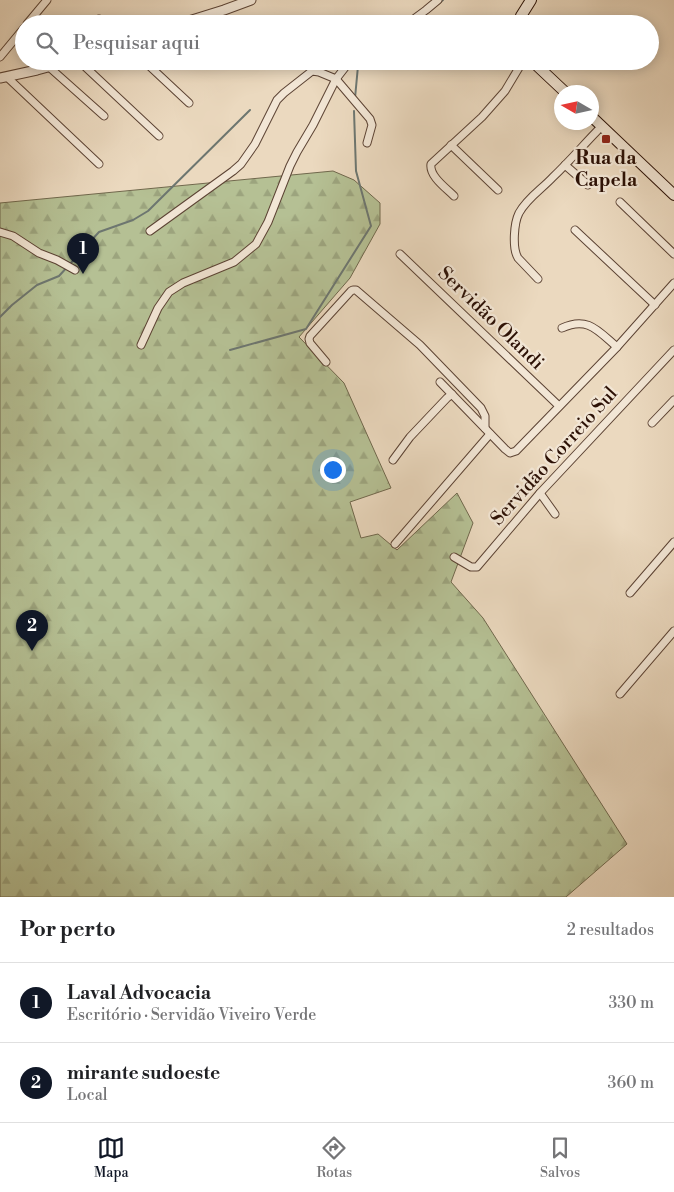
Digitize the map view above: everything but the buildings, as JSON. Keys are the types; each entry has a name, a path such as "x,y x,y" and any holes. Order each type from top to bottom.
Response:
{"main road":[{"path":"522,15 531,0"},
{"path":"542,70 558,85"},
{"path":"601,126 674,195"}],"street":[{"path":"34,15 47,0"},
{"path":"208,15 251,0"},
{"path":"419,15 438,0"},
{"path":"0,57 15,39"},
{"path":"4,77 36,70"},
{"path":"52,70 104,116"},
{"path":"89,70 159,136"},
{"path":"154,70 189,103"},
{"path":"140,346 158,308 169,292 183,283 234,262 256,244 268,222 290,166 336,79 343,70"},
{"path":"454,196 432,174 431,164 482,117 505,91 518,70"},
{"path":"150,231 241,164 254,144 274,105 284,93 312,71 336,79 362,108 372,125 367,143"},
{"path":"4,77 99,164"},
{"path":"538,279 518,258 514,248 518,215 529,200 601,126"},
{"path":"451,145 498,190"},
{"path":"565,165 588,185"},
{"path":"620,202 674,254"},
{"path":"575,230 655,305"},
{"path":"0,232 13,236 70,268"},
{"name":"Servidão Olandi","path":"400,254 559,406"},
{"path":"440,382 507,451 510,453 516,451 617,347 674,284"},
{"path":"326,362 310,343 310,336 351,291 356,290 420,346 481,408 488,431"},
{"path":"562,328 570,324 582,323 592,327 617,347"},
{"name":"Servidão Correio Sul","path":"454,557 471,568 477,567 540,493 674,350"},
{"path":"393,460 410,437 452,394"},
{"path":"652,423 674,400"},
{"path":"395,544 488,431"},
{"path":"540,493 555,514"},
{"path":"630,593 674,542"},
{"path":"620,694 674,631"}],"green space":[{"path":"333,171 354,180 380,203 380,224 350,278 299,337 344,383 391,488 350,502 361,538 378,534 397,550 457,493 473,523 451,582 483,618 627,844 566,897 0,897 0,203"}],"waterway":[{"path":"425,15 443,0"},
{"path":"355,98 358,70"},
{"path":"0,317 37,285 59,276 99,232 133,220 148,211 250,110"},
{"path":"230,350 306,329 371,226 356,171 354,111"}],"place":[{"name":"Rua da Capela","path":"606,139"},
{"name":"Laval Advocacia","path":"83,274"},
{"name":"mirante sudoeste","path":"32,651"}]}
